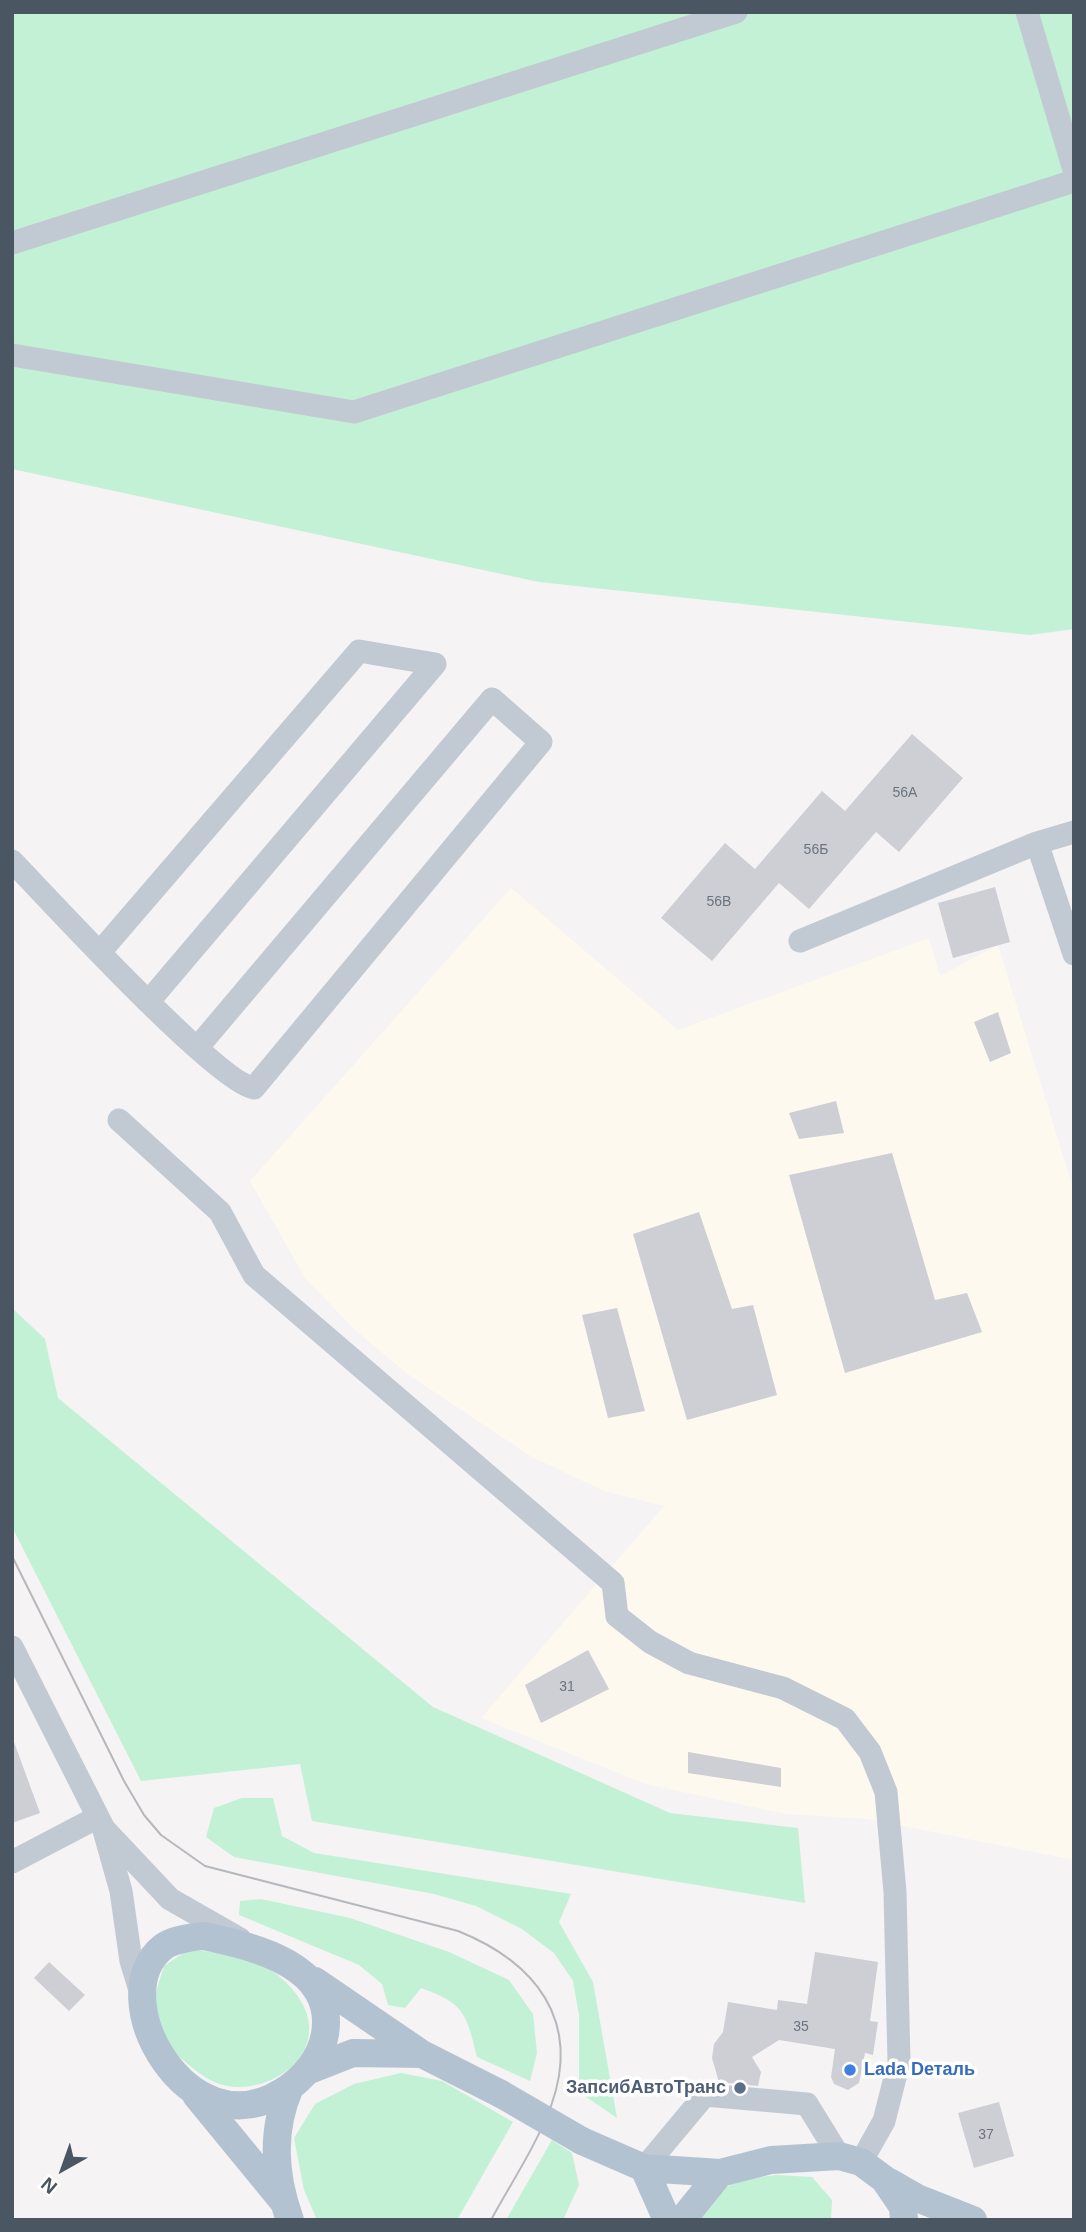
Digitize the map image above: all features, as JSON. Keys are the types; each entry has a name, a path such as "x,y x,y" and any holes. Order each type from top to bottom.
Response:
{"main road":[{"path":"287,2210 197,2095 164,2061 145,2017 142,1997 148,1967 164,1946 188,1937 204,1936 253,1946 310,1977 422,2054 501,2094 582,2141 644,2168 720,2173 771,2160 850,2159 918,2198 973,2220"},
{"path":"287,2210 275,2136 280,2110 298,2079 317,2057 326,2030 326,2003 310,1977"},
{"path":"197,2095 222,2105 241,2108 274,2097 298,2079 354,2053 422,2054"},
{"path":"644,2168 667,2220"},
{"path":"682,2220 720,2173"},
{"path":"884,2179 903,2207 904,2220"}],"street":[{"path":"12,243 736,12"},
{"path":"1027,12 1074,170"},
{"path":"12,355 354,412 1074,181"},
{"path":"100,952 359,651 435,664 149,1001"},
{"path":"12,861 197,1048 237,1081 254,1088 541,742 492,699 197,1048"},
{"path":"800,941 1037,842 1074,832"},
{"path":"1037,842 1074,954"},
{"path":"119,1120 220,1212 254,1275 612,1583 617,1616 650,1642 689,1663 783,1688 845,1719 870,1752 886,1793 895,1892 899,2062 884,2121 850,2159 807,2104 705,2095 644,2168"},
{"path":"12,1647 101,1822 121,1891 131,1961 142,1997"},
{"path":"12,1862 101,1822"},
{"path":"101,1822 170,1899 253,1946"}],"shaded area":[{"path":"511,888 678,1030 929,938 940,976 998,945 1074,1191 1074,1860 867,1819 786,1814 645,1784 481,1718 664,1506 604,1491 532,1457 406,1373 354,1329 305,1278 250,1181"}],"green space":[{"path":"12,12 1074,12 1074,629 1030,635 539,582 12,469"},
{"path":"12,1308 45,1339 58,1398 433,1707 670,1813 798,1828 805,1903 312,1821 300,1764 141,1781 12,1527"},
{"path":"242,1798 273,1798 282,1836 314,1853 571,1894 559,1922 593,1982 617,2118 579,2092 579,2015 573,1981 554,1953 522,1929 476,1906 434,1894 234,1857 206,1837 214,1808"},
{"path":"261,1899 350,1918 449,1952 509,1980 533,2014 537,2053 530,2081 477,2057 466,2020 455,2005 446,1999 421,1988 405,2008 388,2005 382,1984 359,1965 239,1915 240,1901"},
{"path":"188,1950 246,1957 270,1970 292,1989 307,2013 308,2040 303,2053 284,2073 257,2085 230,2086 203,2076 177,2054 159,2022 155,1997 164,1966"},
{"path":"401,2073 442,2081 513,2122 457,2220 317,2220 304,2190 294,2138 315,2104 354,2084"},
{"path":"552,2140 572,2153 579,2185 563,2220 506,2220"},
{"path":"777,2175 812,2177 832,2200 831,2220 693,2220 712,2198 729,2186 748,2179"}],"building":[{"path":"912,734 963,778 899,852 876,832 809,909 779,883 712,961 661,918 725,843 755,869 822,791 845,811"},
{"path":"995,887 1010,942 953,958 938,903"},
{"path":"998,1012 1011,1053 990,1062 974,1022"},
{"path":"836,1101 844,1133 799,1139 789,1113"},
{"path":"892,1153 935,1300 967,1293 982,1332 845,1373 789,1175"},
{"path":"699,1212 732,1309 753,1305 777,1395 687,1420 633,1234"},
{"path":"617,1308 645,1411 608,1418 582,1315"},
{"path":"588,1650 609,1689 541,1723 525,1685"},
{"path":"14,1742 40,1813 12,1823 12,1743"},
{"path":"688,1752 781,1768 781,1787 688,1773"},
{"path":"815,1952 878,1962 870,2021 878,2022 873,2055 865,2053 859,2083 848,2090 834,2084 831,2077 835,2049 779,2040 752,2057 761,2072 758,2086 719,2082 712,2058 714,2044 723,2032 728,2002 777,2010 778,2000 807,2004"},
{"path":"49,1962 85,1995 69,2011 34,1978"},
{"path":"999,2102 1014,2156 974,2168 958,2113"}],"tram line":[{"path":"12,1556 124,1781 144,1815 161,1835 205,1866 458,1931 509,1959 529,1977 545,1998 556,2021 560,2047 559,2075 551,2106 538,2135 491,2220"}],"place":[{"name":"Lada Dеталь","path":"850,2070"},
{"name":"ЗапсибАвтоТранс","path":"740,2088"}]}
